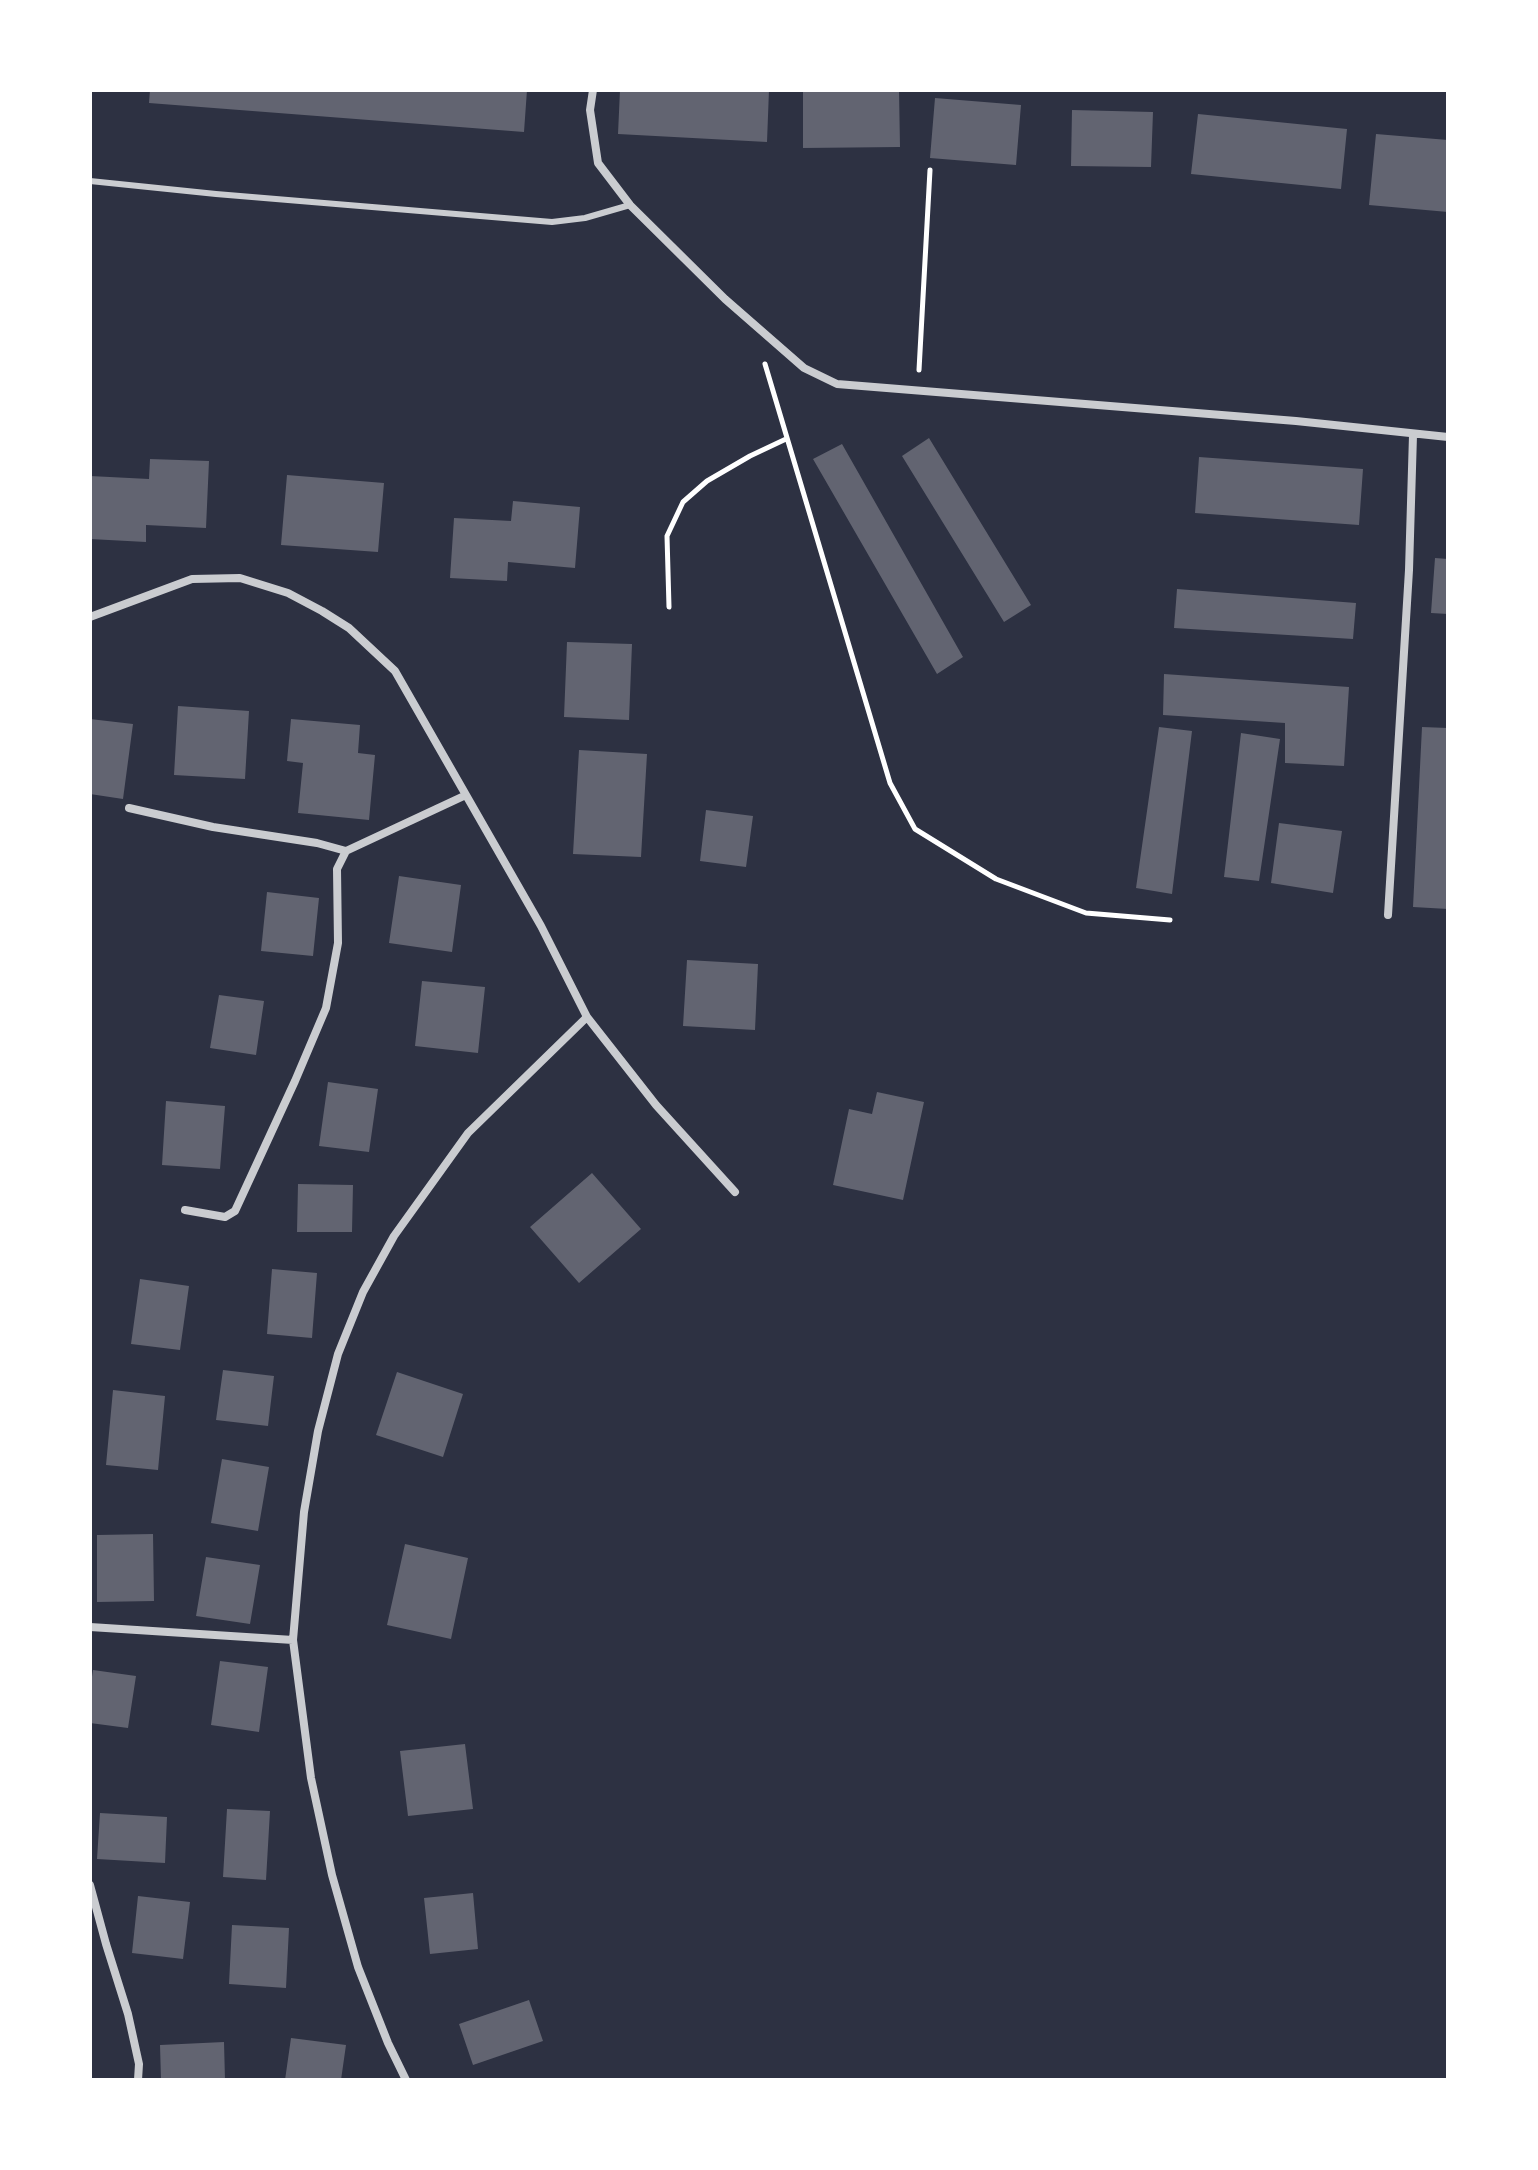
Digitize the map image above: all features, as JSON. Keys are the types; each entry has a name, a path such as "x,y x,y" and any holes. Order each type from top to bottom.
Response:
{"street":[{"path":"593,90 590,110 598,163 630,205 754,325 804,368 837,384 1296,421 1448,437"},
{"path":"1388,915 1409,570 1413,435"},
{"path":"90,617 192,579 240,578 288,593 349,628 395,671 541,926 587,1017 656,1105 735,1192"},
{"path":"185,1210 225,1217 235,1211 295,1081 326,1008 338,943 337,869 346,851 466,795"},
{"path":"129,808 346,851"},
{"path":"406,2080 358,1967 332,1875 311,1778 293,1640 304,1512 318,1431 338,1354 363,1292 394,1236 468,1133 587,1017"},
{"path":"90,1627 293,1640"},
{"path":"90,1885 128,2014 139,2064 138,2080"}],"lane":[{"path":"90,181 231,196 552,222 585,218 630,205"}],"path":[{"path":"917,391 930,170"},
{"path":"754,325 890,783 915,829 996,879 1086,913 1170,920"},
{"path":"669,607 667,536 683,502 707,481 786,439"}],"building":[{"path":"150,90 527,90 524,132 149,103"},
{"path":"620,90 769,90 767,142 618,134"},
{"path":"803,90 899,90 900,147 803,148"},
{"path":"935,98 1021,105 1016,165 930,158"},
{"path":"1072,110 1153,112 1151,167 1071,166"},
{"path":"1198,114 1347,129 1341,189 1191,174"},
{"path":"1376,134 1448,140 1448,212 1369,205"},
{"path":"929,438 1031,605 1004,622 902,456"},
{"path":"842,444 963,657 937,674 813,459"},
{"path":"1199,457 1363,469 1359,525 1195,513"},
{"path":"150,459 209,461 206,528 146,525 146,542 90,539 90,476 149,479"},
{"path":"287,475 384,483 378,552 281,545"},
{"path":"513,501 580,507 575,568 508,562 507,581 450,578 454,518 511,521"},
{"path":"1435,558 1448,559 1448,614 1431,613"},
{"path":"1177,589 1356,603 1353,639 1174,628"},
{"path":"567,642 632,644 629,720 564,717"},
{"path":"1164,674 1349,687 1344,766 1285,763 1285,723 1163,715"},
{"path":"178,706 249,711 245,779 174,775"},
{"path":"90,719 133,724 123,799 90,794"},
{"path":"291,719 360,725 358,753 375,755 369,820 298,813 303,763 287,761"},
{"path":"1159,727 1192,731 1172,894 1136,888"},
{"path":"1422,727 1448,728 1448,909 1413,907"},
{"path":"1241,733 1280,739 1259,881 1224,877"},
{"path":"579,750 647,754 641,857 573,854"},
{"path":"706,810 753,816 746,867 700,861"},
{"path":"1279,823 1342,831 1333,893 1271,883"},
{"path":"399,876 461,885 452,952 389,943"},
{"path":"267,892 319,898 313,956 261,951"},
{"path":"687,960 758,964 755,1030 683,1026"},
{"path":"422,981 485,987 478,1053 415,1046"},
{"path":"219,995 264,1001 256,1055 210,1048"},
{"path":"328,1082 378,1089 369,1152 319,1146"},
{"path":"877,1092 924,1102 903,1200 833,1185 849,1109 872,1114"},
{"path":"166,1101 225,1106 220,1169 162,1165"},
{"path":"592,1173 641,1229 579,1283 530,1227"},
{"path":"298,1184 353,1185 352,1232 297,1232"},
{"path":"272,1269 317,1273 312,1338 267,1334"},
{"path":"140,1279 189,1286 180,1350 131,1344"},
{"path":"223,1370 274,1376 268,1426 216,1420"},
{"path":"397,1372 463,1394 443,1457 376,1435"},
{"path":"113,1390 165,1396 158,1470 106,1465"},
{"path":"222,1459 269,1467 258,1531 211,1523"},
{"path":"153,1534 154,1601 97,1602 97,1535"},
{"path":"405,1544 468,1558 451,1639 387,1625"},
{"path":"206,1557 260,1565 250,1624 196,1616"},
{"path":"220,1661 268,1667 259,1732 211,1725"},
{"path":"93,1670 136,1676 128,1728 90,1723"},
{"path":"465,1744 473,1809 408,1816 400,1751"},
{"path":"227,1809 270,1811 266,1880 223,1877"},
{"path":"100,1813 167,1817 165,1863 97,1859"},
{"path":"473,1893 478,1949 430,1954 424,1898"},
{"path":"138,1896 190,1902 183,1959 132,1953"},
{"path":"232,1925 289,1928 286,1988 229,1984"},
{"path":"529,2000 543,2041 473,2065 459,2024"},
{"path":"291,2038 346,2045 341,2080 285,2080"},
{"path":"224,2042 225,2080 161,2080 160,2045"}]}
